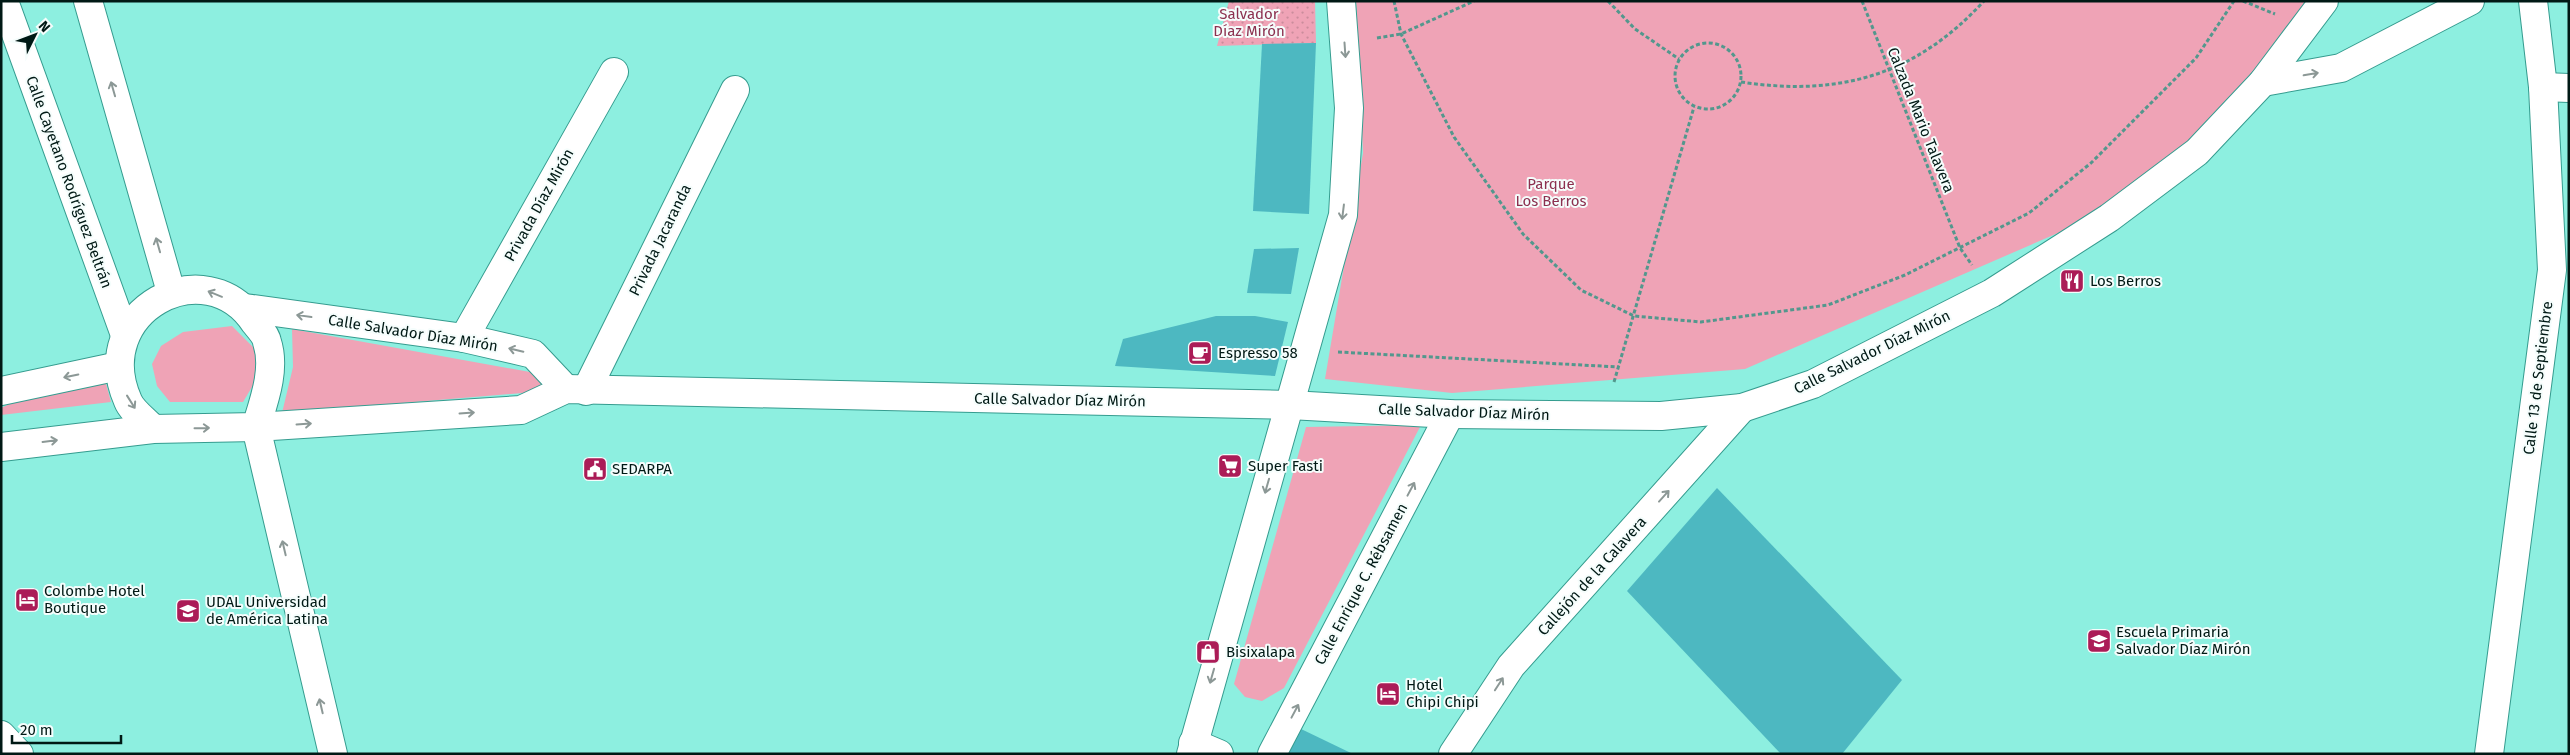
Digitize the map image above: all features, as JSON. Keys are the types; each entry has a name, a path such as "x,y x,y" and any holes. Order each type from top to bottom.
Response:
{"street":[{"name":"Calle Cayetano Rodríguez Beltrán","path":"4,1 125,335"},
{"path":"88,1 171,292"},
{"path":"1220,754 1192,749 1343,215 1349,108 1341,1"},
{"name":"Calle Salvador Díaz Mirón","path":"256,427 521,410 576,390 1290,405 1450,414 1661,416 1742,408 1813,384 1992,293 2109,218 2197,152 2263,82 2324,1"},
{"path":"2263,82 2341,68 2470,1"},
{"name":"Calle 13 de Septiembre","path":"2489,754 2560,274 2556,87 2533,1"},
{"name":"Privada Díaz Mirón","path":"464,338 614,72"},
{"name":"Privada Jacaranda","path":"576,390 735,90"},
{"path":"153,429 128,402 119,366 125,335 144,309 171,292 210,290 246,308 268,341 270,382 256,427 332,754"},
{"name":"Calle Salvador Díaz Mirón","path":"246,308 464,338 533,354 576,390"},
{"path":"1,391 119,366"},
{"name":"Callejón de la Calavera","path":"1453,754 1511,666 1742,408"},
{"name":"Calle Enrique C. Rébsamen","path":"1272,754 1450,414"},
{"path":"1,447 153,429 256,427"},
{"path":"1,735 19,754"}],"path":[{"path":"1394,1 1402,34 1454,137 1524,234 1581,290 1634,316 1701,322 1828,305 1905,275 2029,214 2091,162 2196,58 2234,1"},
{"path":"1402,34 1474,1"},
{"path":"1608,1 1635,29 1679,59"},
{"name":"Calzada Mario Talavera","path":"1862,1 1960,248"},
{"path":"1742,82 1776,87 1845,83 1889,71 1925,52 1960,27 1984,1"},
{"path":"1702,43 1720,44 1735,56 1742,82 1738,92 1724,106 1709,109 1694,106 1681,96 1675,80 1675,69 1679,59 1693,46 1702,43"},
{"path":"1605,415 1694,106"},
{"path":"1305,351 1619,367"}],"green space":[{"name":"Salvador Díaz Mirón","path":"1229,1 1315,1 1316,43 1217,46"},
{"name":"Parque Los Berros","path":"1356,1 2323,1 2141,197 1745,369 1452,393 1325,379 1363,153"},
{"path":"232,326 256,350 255,382 243,402 170,402 157,386 152,364 161,346 183,332"},
{"path":"292,329 541,374 546,391 282,413 293,367"},
{"path":"100,362 111,402 1,415 1,408"},
{"path":"1421,425 1284,688 1262,701 1245,697 1234,684 1306,427"}],"building":[{"path":"1316,43 1309,214 1253,211 1262,44"},
{"path":"1299,248 1291,294 1247,293 1254,249"},
{"name":"Espresso 58","path":"1216,316 1255,316 1288,322 1275,376 1115,366 1123,339"},
{"path":"1717,488 1902,680 1842,754 1781,754 1627,591"},
{"path":"1299,728 1353,754 1291,754 1288,752"}],"place":[{"name":"Los Berros","path":"2072,281"},
{"name":"Espresso 58","path":"1200,353"},
{"name":"Super Fasti","path":"1230,466"},
{"name":"SEDARPA","path":"595,469"},
{"name":"Colombe Hotel Boutique","path":"27,600"},
{"name":"UDAL Universidad de América Latina","path":"188,611"},
{"name":"Escuela Primaria Salvador Díaz Mirón","path":"2099,641"},
{"name":"Bisixalapa","path":"1208,652"},
{"name":"Hotel Chipi Chipi","path":"1388,694"}]}
